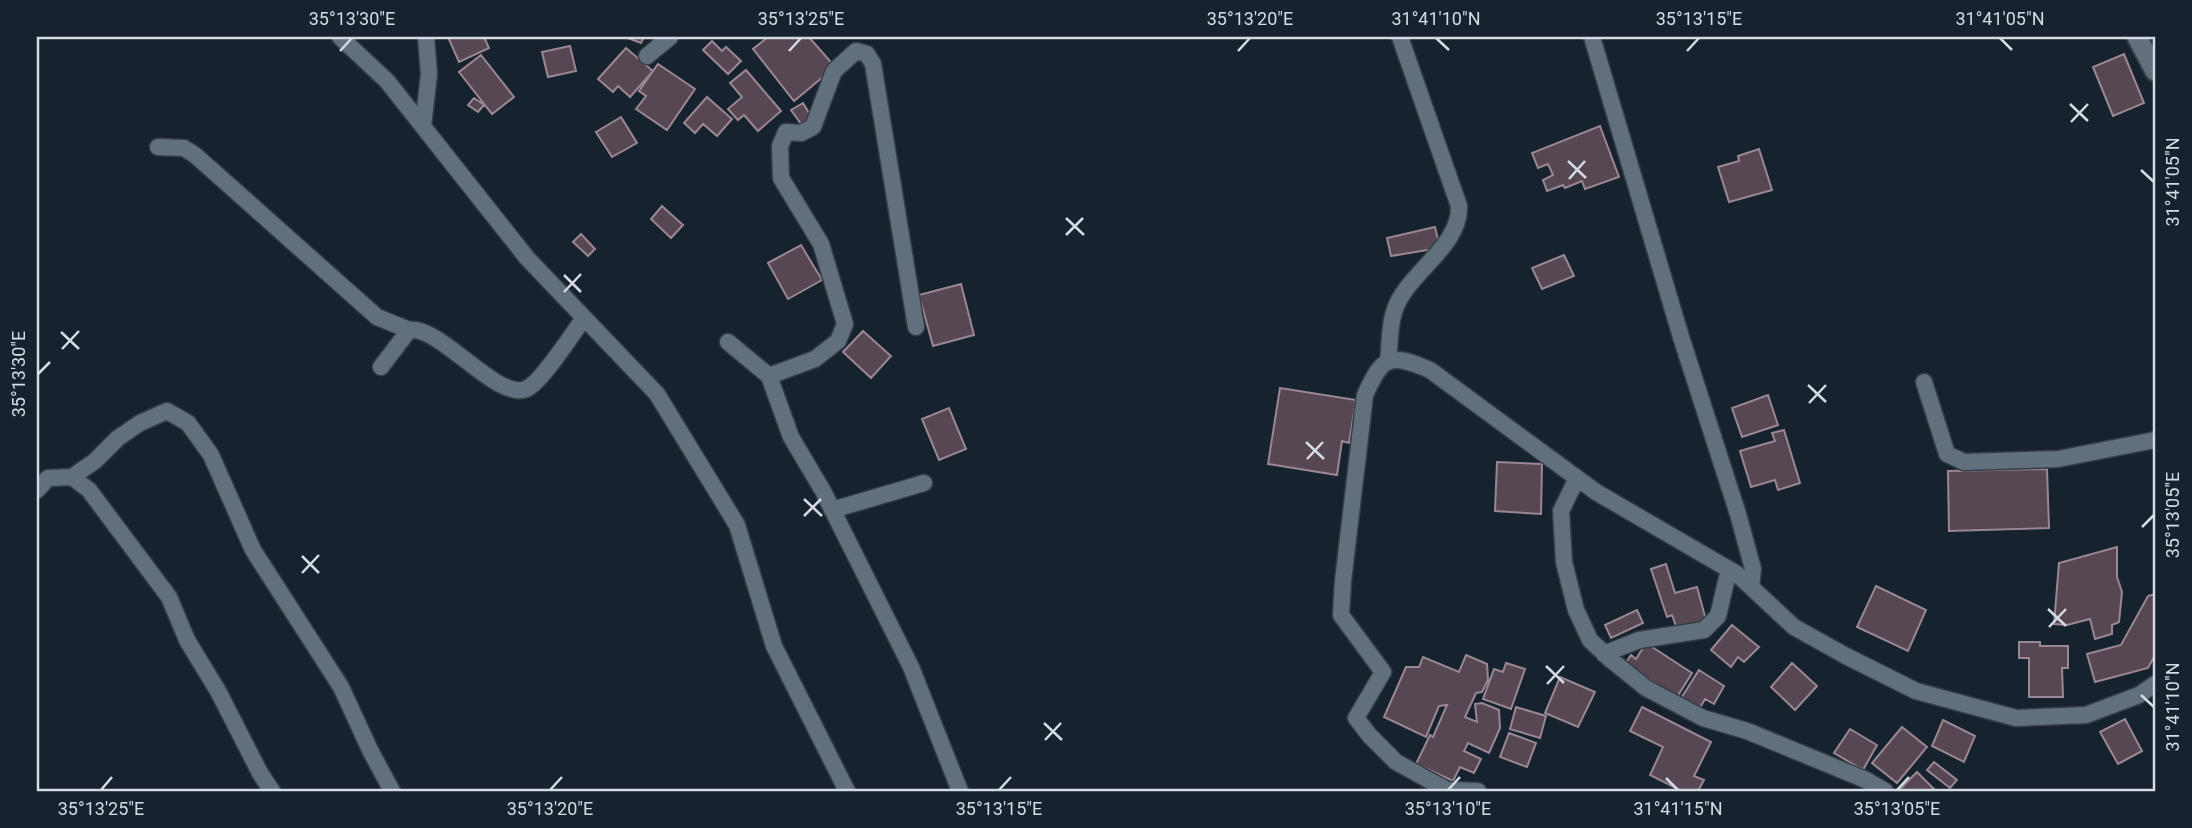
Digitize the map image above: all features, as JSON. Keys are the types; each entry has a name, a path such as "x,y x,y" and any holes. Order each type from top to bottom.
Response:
{"street":[{"path":"340,37 387,81 527,258 657,394 737,525 774,646 847,791"},
{"path":"423,126 429,74 426,37"},
{"path":"647,56 670,37"},
{"path":"1388,362 1394,311 1460,220 1459,206 1400,37"},
{"path":"1592,37 1681,337 1738,514 1753,569 1751,587"},
{"path":"2137,37 2155,71"},
{"path":"769,376 815,359 838,341 845,324 821,244 781,178 780,146 786,132 801,133 813,127 834,71 854,44 867,54 873,64 916,327"},
{"path":"158,147 184,148 195,155 377,317 409,330 418,329 430,334 484,375 517,391 527,389 541,376 584,318"},
{"path":"381,367 409,330"},
{"path":"728,342 769,376 791,437 832,510 911,667 960,791"},
{"path":"1478,791 1447,790 1396,762 1356,718 1383,672 1341,615 1343,581 1364,395 1376,371 1388,362 1404,359 1430,370 1596,492 1729,569 1794,627 1916,691 2016,718 2086,715 2139,695 2155,684"},
{"path":"1924,382 1947,454 1964,462 2058,458 2155,440"},
{"path":"37,490 48,478 72,477 95,461 118,438 140,423 167,411 188,423 211,454 253,550 341,687 392,791"},
{"path":"72,477 89,490 169,597 187,640 272,791"},
{"path":"1577,478 1560,511 1564,562 1576,610 1590,640 1646,688 1703,718 1747,731 1866,780 1885,791"},
{"path":"832,510 924,483"},
{"path":"1604,654 1639,640 1704,631 1718,616 1729,569"}],"building":[{"path":"448,37 484,37 489,48 459,62"},
{"path":"625,37 644,37 641,43"},
{"path":"768,37 809,37 835,67 794,101 753,49"},
{"path":"712,41 722,51 726,47 741,61 728,74 703,50"},
{"path":"570,46 576,71 548,77 542,52"},
{"path":"626,48 653,71 630,97 618,86 613,92 598,79"},
{"path":"2124,54 2144,103 2113,116 2093,67"},
{"path":"481,55 514,97 492,114 459,72"},
{"path":"658,64 695,89 667,130 636,109 646,96 639,91"},
{"path":"746,70 781,111 758,131 744,115 738,120 728,109 742,97 730,83"},
{"path":"707,97 732,119 717,136 703,124 695,133 684,123"},
{"path":"474,98 484,105 478,112 468,105"},
{"path":"803,103 812,118 801,124 791,110"},
{"path":"621,117 637,143 612,157 596,132"},
{"path":"1600,126 1619,177 1585,189 1582,181 1547,191 1543,180 1553,175 1548,164 1538,168 1532,153"},
{"path":"1759,149 1772,190 1729,202 1718,167 1739,161 1738,156"},
{"path":"662,206 683,225 671,238 651,219"},
{"path":"1435,227 1440,248 1391,256 1387,238"},
{"path":"581,234 595,249 588,256 573,242"},
{"path":"801,245 822,280 788,299 768,263"},
{"path":"1564,255 1574,276 1542,289 1532,268"},
{"path":"961,284 974,335 933,346 919,295"},
{"path":"863,331 891,356 871,378 843,352"},
{"path":"1280,388 1356,400 1349,443 1342,441 1337,475 1268,464"},
{"path":"1768,395 1778,425 1742,437 1732,408"},
{"path":"949,408 966,449 939,460 922,419"},
{"path":"1784,430 1800,483 1778,490 1775,480 1751,487 1740,451 1775,441 1772,433"},
{"path":"1497,462 1542,464 1541,514 1495,511"},
{"path":"2047,469 2049,528 1949,531 1948,471"},
{"path":"2117,547 2117,577 2122,592 2119,622 2112,625 2112,634 2095,639 2090,619 2067,625 2054,624 2059,563"},
{"path":"1666,564 1675,593 1697,587 1706,620 1677,629 1672,615 1667,617 1651,569"},
{"path":"1876,586 1926,610 1908,651 1857,627"},
{"path":"2155,594 2155,655 2148,668 2095,682 2087,654 2121,645 2148,596"},
{"path":"1637,610 1643,623 1611,638 1605,625"},
{"path":"1732,625 1759,647 1744,662 1738,657 1731,667 1711,650"},
{"path":"2019,642 2040,642 2040,646 2068,646 2068,668 2062,668 2063,697 2029,697 2029,658 2019,658"},
{"path":"1646,643 1692,673 1677,697 1625,664 1631,655 1636,659"},
{"path":"1466,655 1487,664 1488,680 1482,692 1476,693 1465,717 1477,722 1475,704 1482,703 1499,710 1500,728 1489,753 1468,743 1464,751 1481,759 1474,773 1460,767 1453,781 1416,764 1430,735 1433,737 1447,705 1439,706 1426,737 1384,717 1406,667 1419,667 1423,657 1459,672"},
{"path":"1506,663 1525,669 1511,709 1483,699 1494,669 1503,672"},
{"path":"1792,663 1817,686 1795,710 1771,687"},
{"path":"1699,670 1724,686 1714,704 1705,699 1697,713 1678,703"},
{"path":"1560,677 1595,692 1578,727 1545,713"},
{"path":"1516,707 1546,716 1540,738 1510,729"},
{"path":"1642,707 1711,742 1694,776 1704,780 1698,791 1682,791 1650,775 1663,747 1630,731"},
{"path":"2125,719 2142,751 2118,764 2100,732"},
{"path":"1943,720 1975,736 1964,762 1932,746"},
{"path":"1902,727 1927,747 1897,783 1872,763"},
{"path":"1850,729 1877,745 1863,770 1834,753"},
{"path":"1509,733 1536,743 1527,767 1500,757"},
{"path":"1934,762 1957,780 1950,788 1927,770"},
{"path":"1917,772 1936,791 1899,790"}]}
